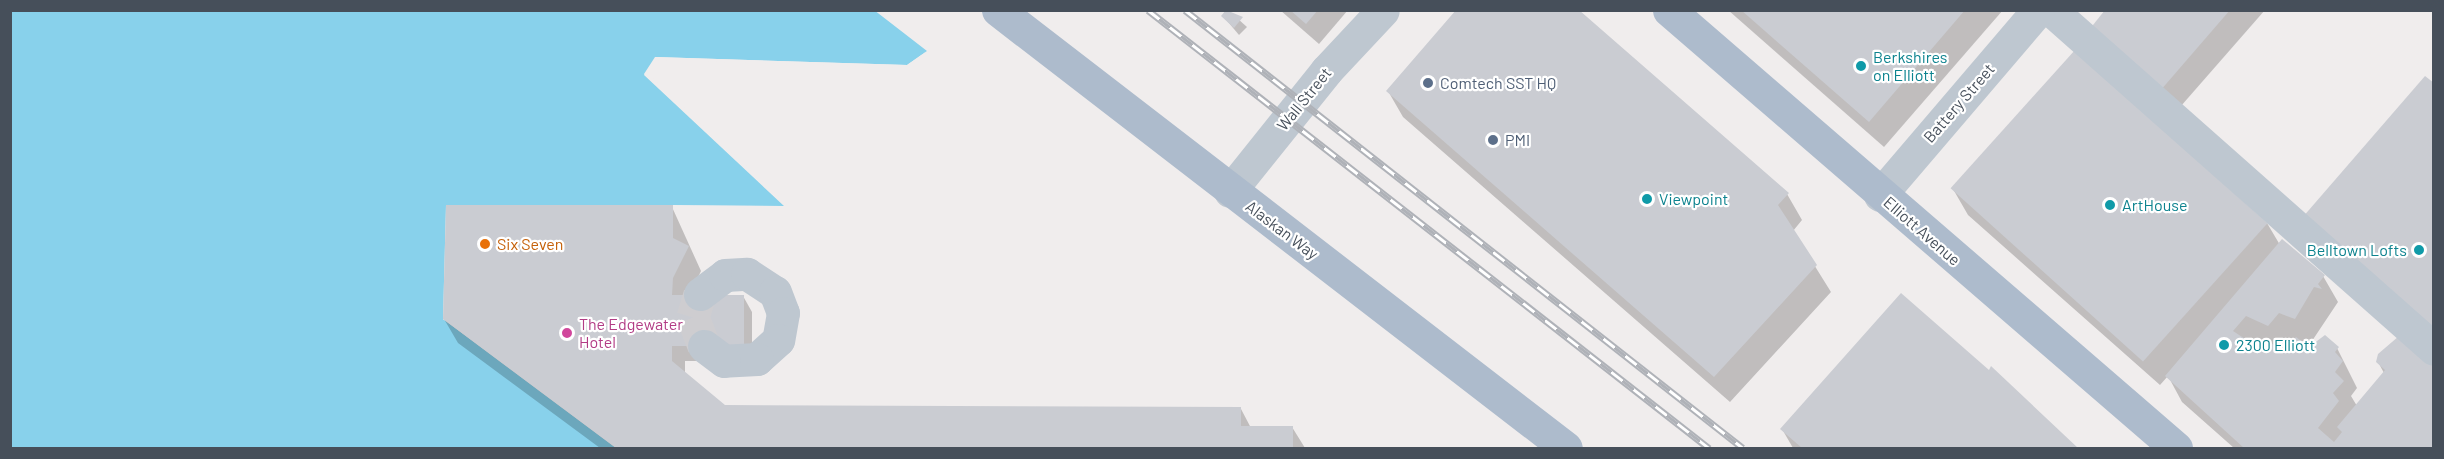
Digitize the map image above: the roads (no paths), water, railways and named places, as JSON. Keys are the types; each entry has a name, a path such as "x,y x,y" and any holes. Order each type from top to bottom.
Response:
{"main road":[{"name":"Alaskan Way","path":"998,10 1566,448"},
{"name":"Elliott Avenue","path":"1670,10 1880,195 2176,448"}],"street":[{"name":"Wall Street","path":"1230,191 1326,71 1383,10"},
{"name":"Battery Street","path":"1880,195 2038,10"},
{"path":"2051,10 2433,349"},
{"path":"700,294 725,275 747,274 775,292 783,313 778,340 757,359 724,361 704,346"}],"water":[{"path":"874,10 927,51 907,65 655,57 644,74 785,206 673,205 443,319 616,448 11,448 10,11"}],"tunnel":[{"path":"700,294 693,317 704,346"}],"railway":[{"path":"1148,10 1709,448"},
{"path":"1185,10 1743,448"}],"place":[{"name":"Berkshires on Elliott","path":"1861,66"},
{"name":"Comtech SST HQ","path":"1428,83"},
{"name":"PMI","path":"1493,140"},
{"name":"Viewpoint","path":"1647,199"},
{"name":"ArtHouse","path":"2110,205"},
{"name":"Six Seven","path":"485,244"},
{"name":"Belltown Lofts","path":"2419,250"},
{"name":"The Edgewater Hotel","path":"567,333"},
{"name":"2300 Elliott","path":"2224,345"}]}
